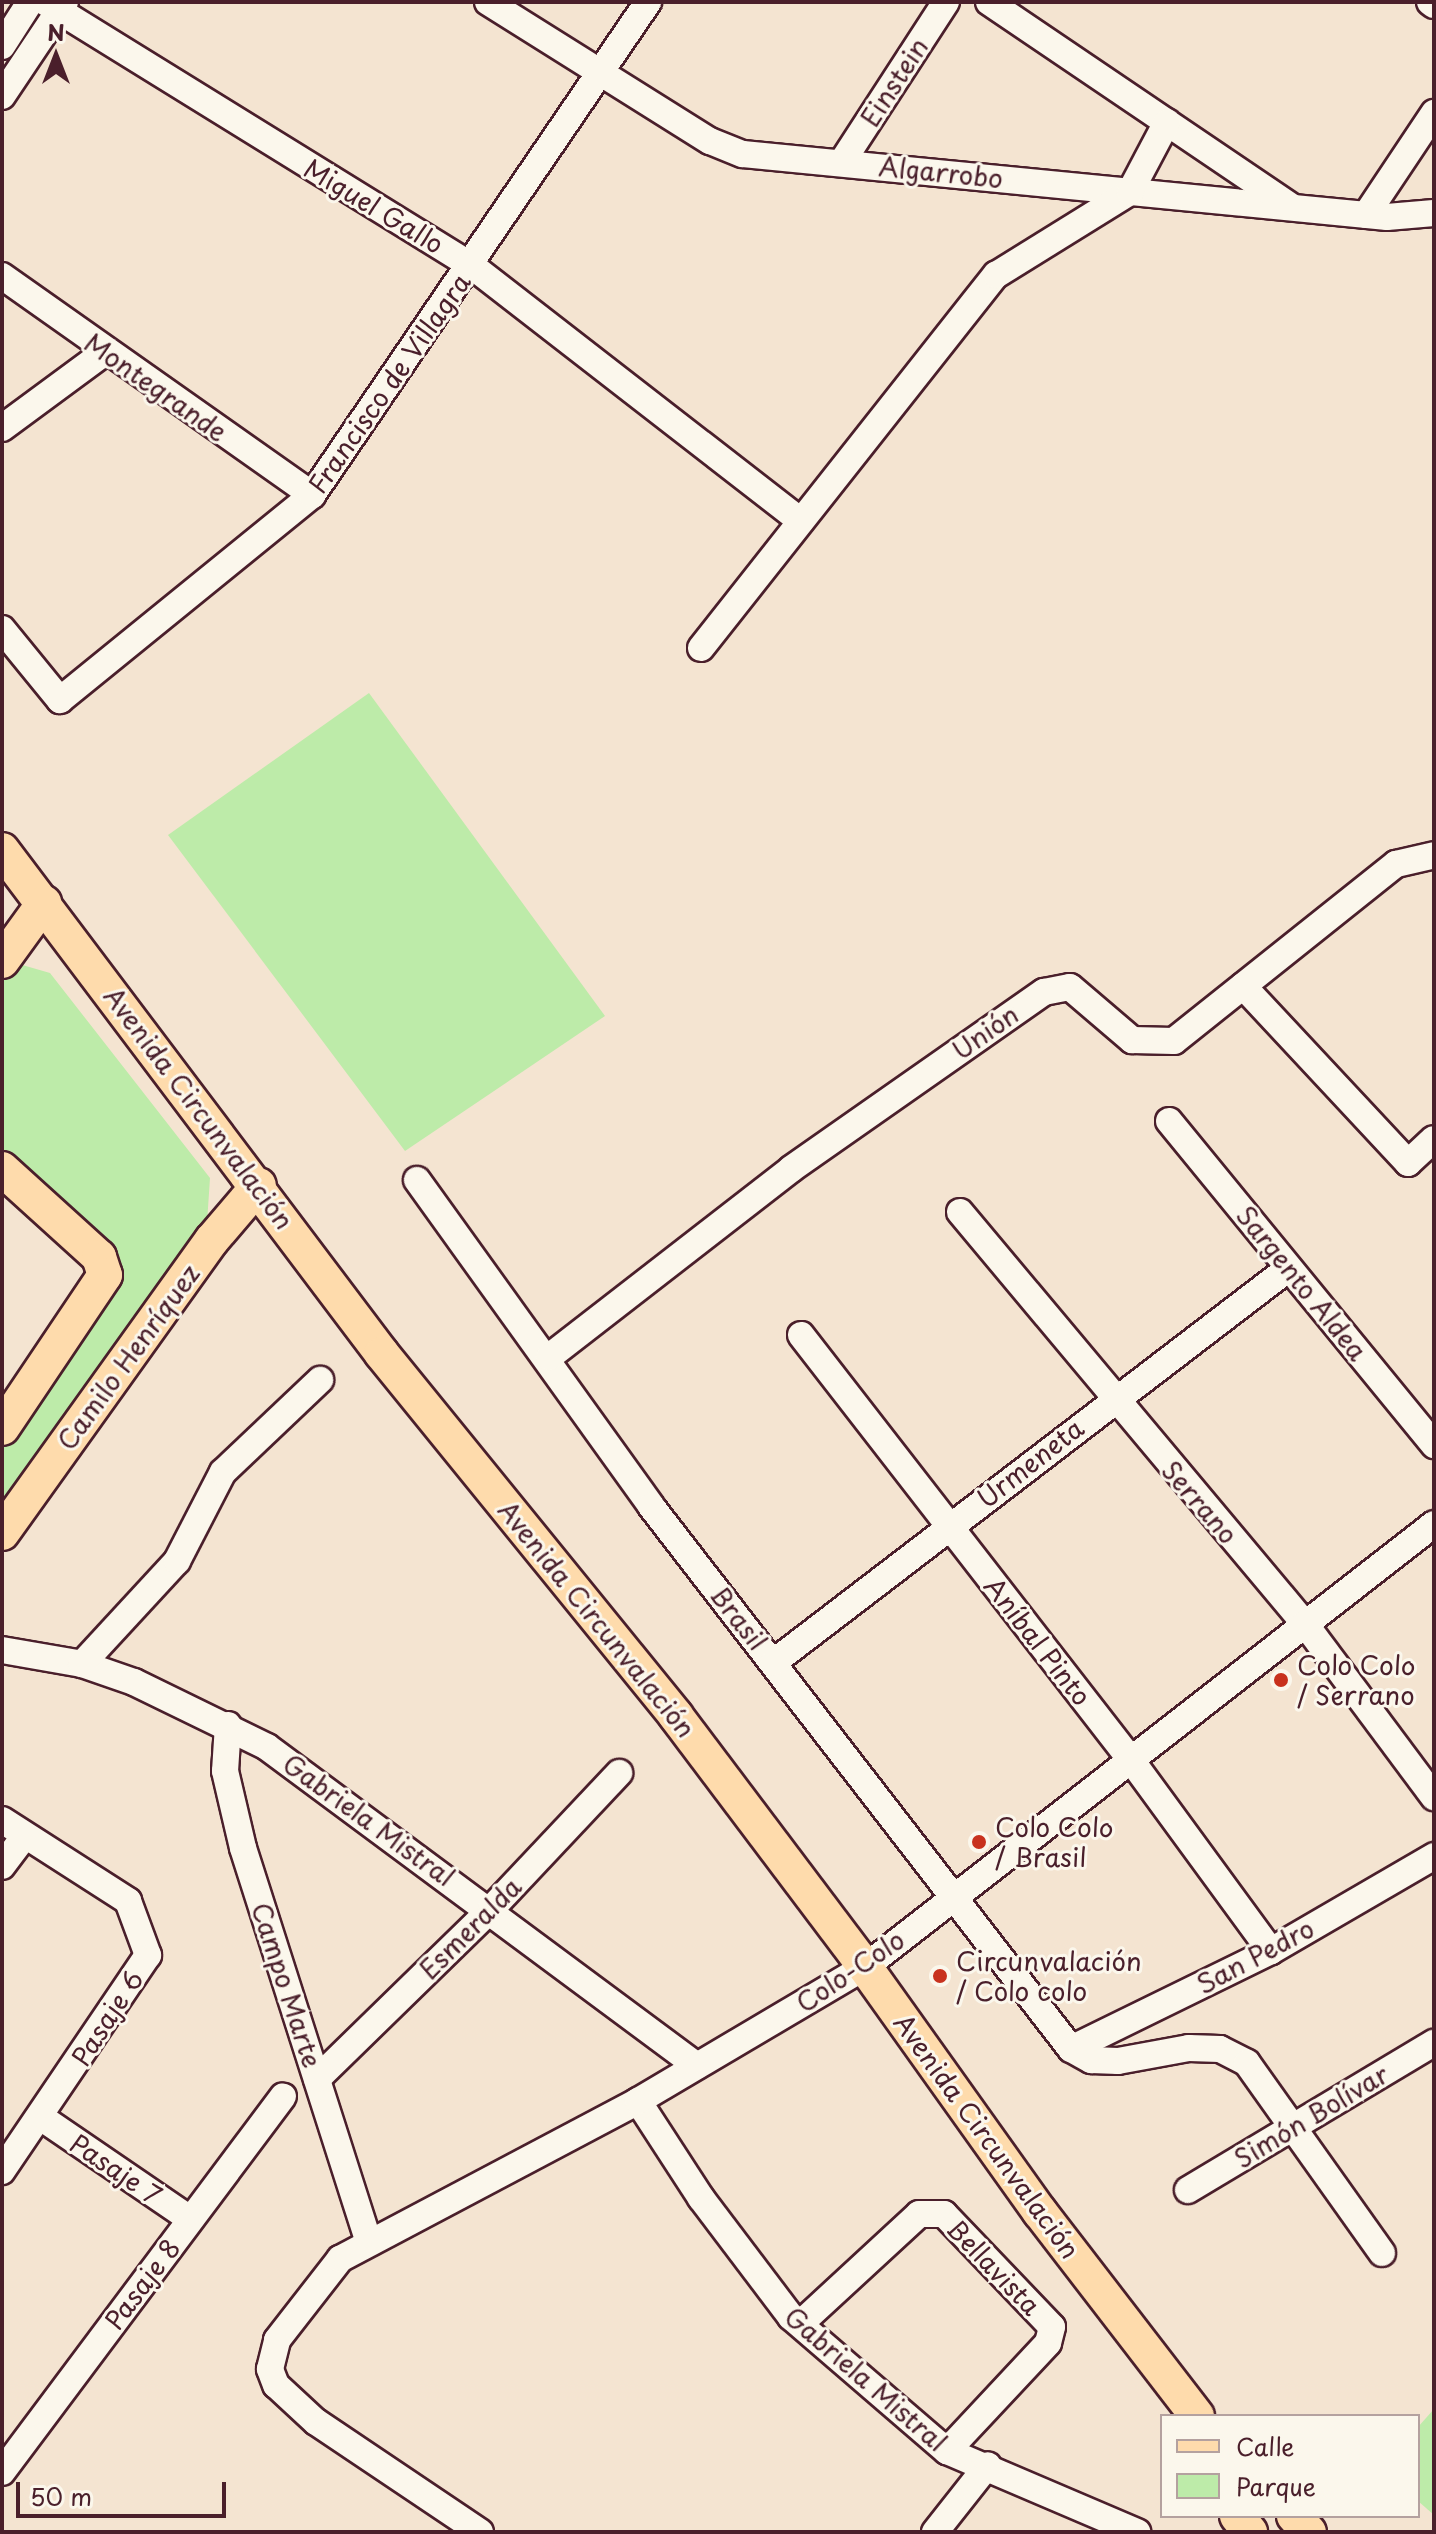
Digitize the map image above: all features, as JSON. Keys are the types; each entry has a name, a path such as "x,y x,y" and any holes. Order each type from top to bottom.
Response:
{"main road":[{"name":"Avenida Circunvalación","path":"2,850 259,1185 382,1354 666,1703 865,1967 1187,2410"},
{"path":"2,961 44,903"},
{"path":"2,1169 99,1257 105,1275 2,1428"},
{"name":"Camilo Henríquez","path":"2,1533 212,1240 259,1185"}],"street":[{"path":"2,46 30,2"},
{"name":"Algarrobo","path":"488,2 601,76 710,141 743,154 1366,215 1434,213"},
{"name":"Francisco de Villagra","path":"2,629 60,700 312,495 472,266 648,2"},
{"name":"Einstein","path":"842,162 946,2"},
{"path":"989,2 1293,208"},
{"path":"2,96 56,5"},
{"name":"Miguel Gallo","path":"56,5 472,266 801,521"},
{"path":"1366,215 1434,113"},
{"path":"701,648 996,275 1130,192 1167,122"},
{"name":"Montegrande","path":"2,276 105,352 312,495"},
{"path":"2,428 105,352"},
{"name":"Unión","path":"549,1357 791,1169 1044,992 1070,987 1132,1040 1174,1041 1396,864 1434,855"},
{"path":"1243,986 1408,1163 1434,1139"},
{"name":"Sargento Aldea","path":"1169,1121 1434,1445"},
{"name":"Brasil","path":"417,1180 549,1357 651,1506 956,1896 1071,2049"},
{"name":"Serrano","path":"960,1212 1112,1399 1305,1624 1434,1797"},
{"name":"Urmeneta","path":"774,1662 1112,1399 1289,1268"},
{"name":"Aníbal Pinto","path":"801,1335 1131,1760 1271,1951"},
{"path":"82,1664 177,1561 223,1472 320,1380"},
{"name":"Colo-Colo","path":"480,2532 316,2422 276,2385 270,2369 277,2340 340,2259 638,2101 865,1967 1434,1524"},
{"name":"Gabriela Mistral","path":"2,1650 82,1664 169,1695 228,1725 304,1770 697,2066"},
{"name":"Campo Marte","path":"228,1725 224,1757 228,1790 369,2242"},
{"name":"Esmeralda","path":"317,2079 491,1909 619,1773"},
{"name":"Pasaje 6","path":"2,1820 24,1837 128,1901 148,1955 42,2118 2,2171"},
{"path":"2,1866 24,1837"},
{"name":"San Pedro","path":"1071,2049 1271,1951 1434,1856"},
{"name":"Simón Bolívar","path":"1188,2190 1434,2043"},
{"path":"1071,2049 1091,2060 1118,2061 1189,2048 1220,2049 1247,2063 1382,2253"},
{"name":"Pasaje 8","path":"2,2472 283,2096"},
{"name":"Gabriela Mistral","path":"638,2101 701,2198 782,2309 947,2451 988,2465 1137,2532"},
{"name":"Pasaje 7","path":"42,2118 190,2219"},
{"name":"Bellavista","path":"800,2324 919,2214 933,2211 944,2214 1052,2327 1048,2343 947,2451"},
{"path":"935,2532 988,2465"}],"green space":[{"path":"369,693 605,1016 405,1151 168,835"},
{"path":"12,962 50,973 210,1178 206,1238 2,1521 2,1438 111,1282 2,1160 2,975"},
{"path":"1434,2409 1434,2515 1420,2503 1420,2425"}],"place":[{"name":"Colo Colo / Serrano","path":"1281,1680"},
{"name":"Colo Colo / Brasil","path":"979,1842"},
{"name":"Circunvalación / Colo colo","path":"940,1976"}]}
